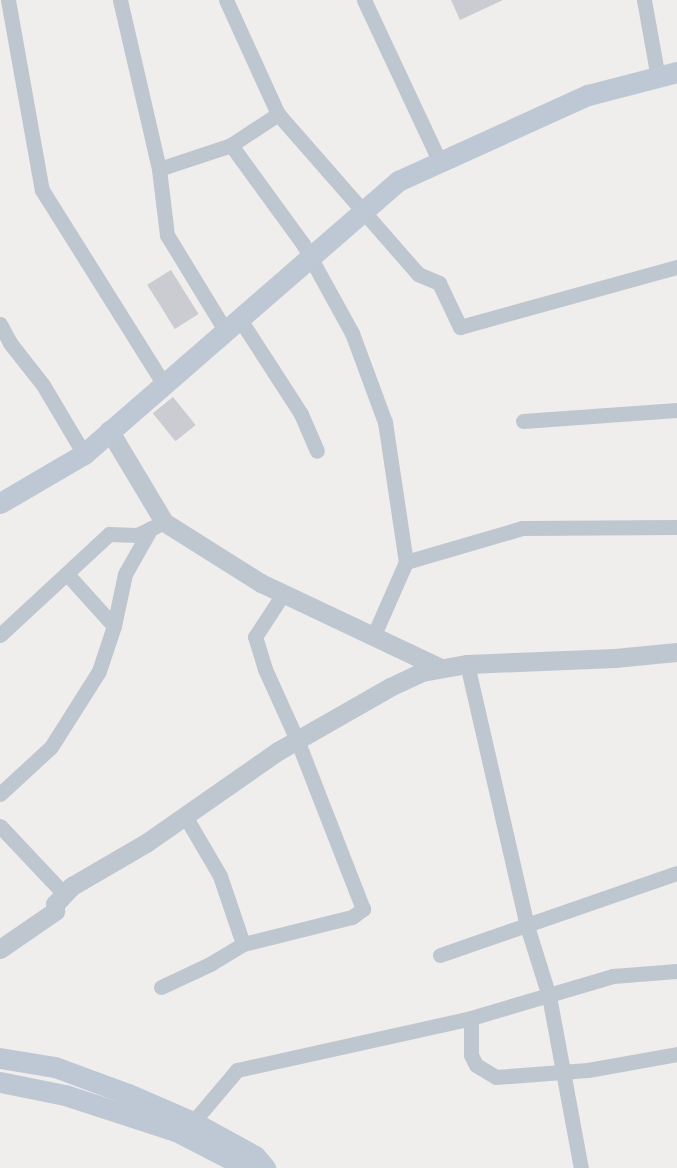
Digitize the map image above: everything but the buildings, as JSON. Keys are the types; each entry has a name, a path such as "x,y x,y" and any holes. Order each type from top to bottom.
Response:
{"main road":[{"path":"0,503 84,454 163,383 398,181 588,95 667,75"},
{"path":"0,1058 55,1067 193,1122 255,1156 265,1168"},
{"path":"0,1082 65,1095 176,1131 236,1162 241,1168"}],"street":[{"path":"8,0 42,190 163,383"},
{"path":"120,0 159,169 167,235 301,414 317,451"},
{"path":"226,0 278,114 418,274 439,283 460,327 677,267"},
{"path":"364,0 440,162"},
{"path":"644,0 667,75"},
{"path":"159,169 231,145 278,114"},
{"path":"231,145 303,244 308,258 352,333 385,422 406,562 373,637"},
{"path":"0,324 10,343 43,385 84,454"},
{"path":"523,421 677,410"},
{"path":"109,430 158,525 261,583 441,668"},
{"path":"0,636 110,534 137,535 158,525"},
{"path":"0,794 51,747 99,671 114,626 124,574 158,525"},
{"path":"406,562 522,528 677,526"},
{"path":"67,574 114,626"},
{"path":"161,986 210,964 244,944 352,917 363,909 297,740 265,669 255,637 283,594"},
{"path":"0,949 55,911 55,904 64,894 185,816 297,740 390,687 422,672 467,664 615,658 677,652"},
{"path":"467,664 527,926 549,995 581,1168"},
{"path":"185,816 220,876 244,944"},
{"path":"0,826 64,894"},
{"path":"440,955 677,874"},
{"path":"193,1122 237,1070 471,1018 613,976 677,971"},
{"path":"471,1018 471,1055 476,1065 496,1077 563,1072 677,1054"}]}
